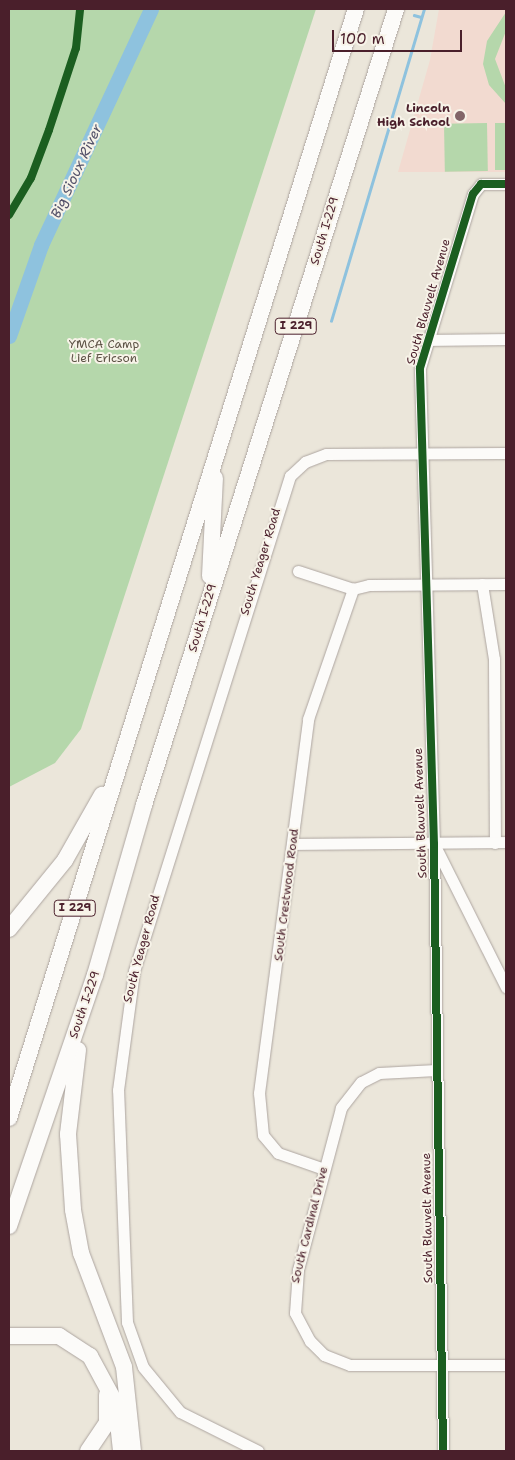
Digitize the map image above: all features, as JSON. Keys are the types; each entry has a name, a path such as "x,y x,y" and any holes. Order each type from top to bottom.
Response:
{"highway":[{"name":"I 229","path":"9,1118 356,9"},
{"name":"South I-229","path":"9,1226 95,975 208,601 396,9"},
{"path":"208,601 217,455"},
{"path":"9,929 49,884 79,839 102,795 140,697"},
{"path":"95,975 74,1074 70,1185 81,1253 128,1386 133,1451"},
{"path":"9,1336 59,1336 80,1347 103,1373 119,1416 121,1451"},
{"path":"88,1451 109,1413 103,1373"}],"street":[{"name":"South Blauvelt Avenue","path":"443,1451 434,844 420,368 473,194 480,184 506,184"},
{"path":"428,340 506,339"},
{"path":"422,454 506,453"},
{"name":"South Yeager Road","path":"258,1451 180,1412 159,1391 134,1346 124,1296 118,1090 125,1019 140,946 283,490 299,467 326,454 422,454"},
{"path":"298,571 353,589 425,584 506,584"},
{"path":"292,844 501,843 494,658 482,584"},
{"name":"South Crestwood Road","path":"324,1169 278,1153 263,1135 258,1110 308,719 353,589"},
{"path":"434,844 504,975 506,987"},
{"name":"South Cardinal Drive","path":"436,1070 396,1070 361,1082 341,1108 295,1283 300,1328 324,1355 350,1365 506,1365"}],"shaded area":[{"name":"Lincoln High School","path":"439,9 506,9 506,172 398,172 430,60"}],"green space":[{"name":"YMCA Camp Lief Ericson","path":"9,9 316,9 81,729 55,763 9,787"},
{"path":"506,12 506,31 495,59 506,88 506,104 489,85 483,64 487,41"},
{"path":"487,123 488,171 445,172 444,124"},
{"path":"495,123 506,123 506,170 495,170"}],"waterway":[{"name":"Big Sioux River","path":"9,336 41,245 151,9"},
{"path":"331,321 424,9"},
{"path":"414,15 421,17"}],"cycle path":[{"path":"9,215 31,178 49,130 76,48 80,9"},
{"path":"443,1451 434,844 420,368 473,194 481,184 506,184"}],"place":[{"name":"Lincoln High School","path":"460,116"}]}
